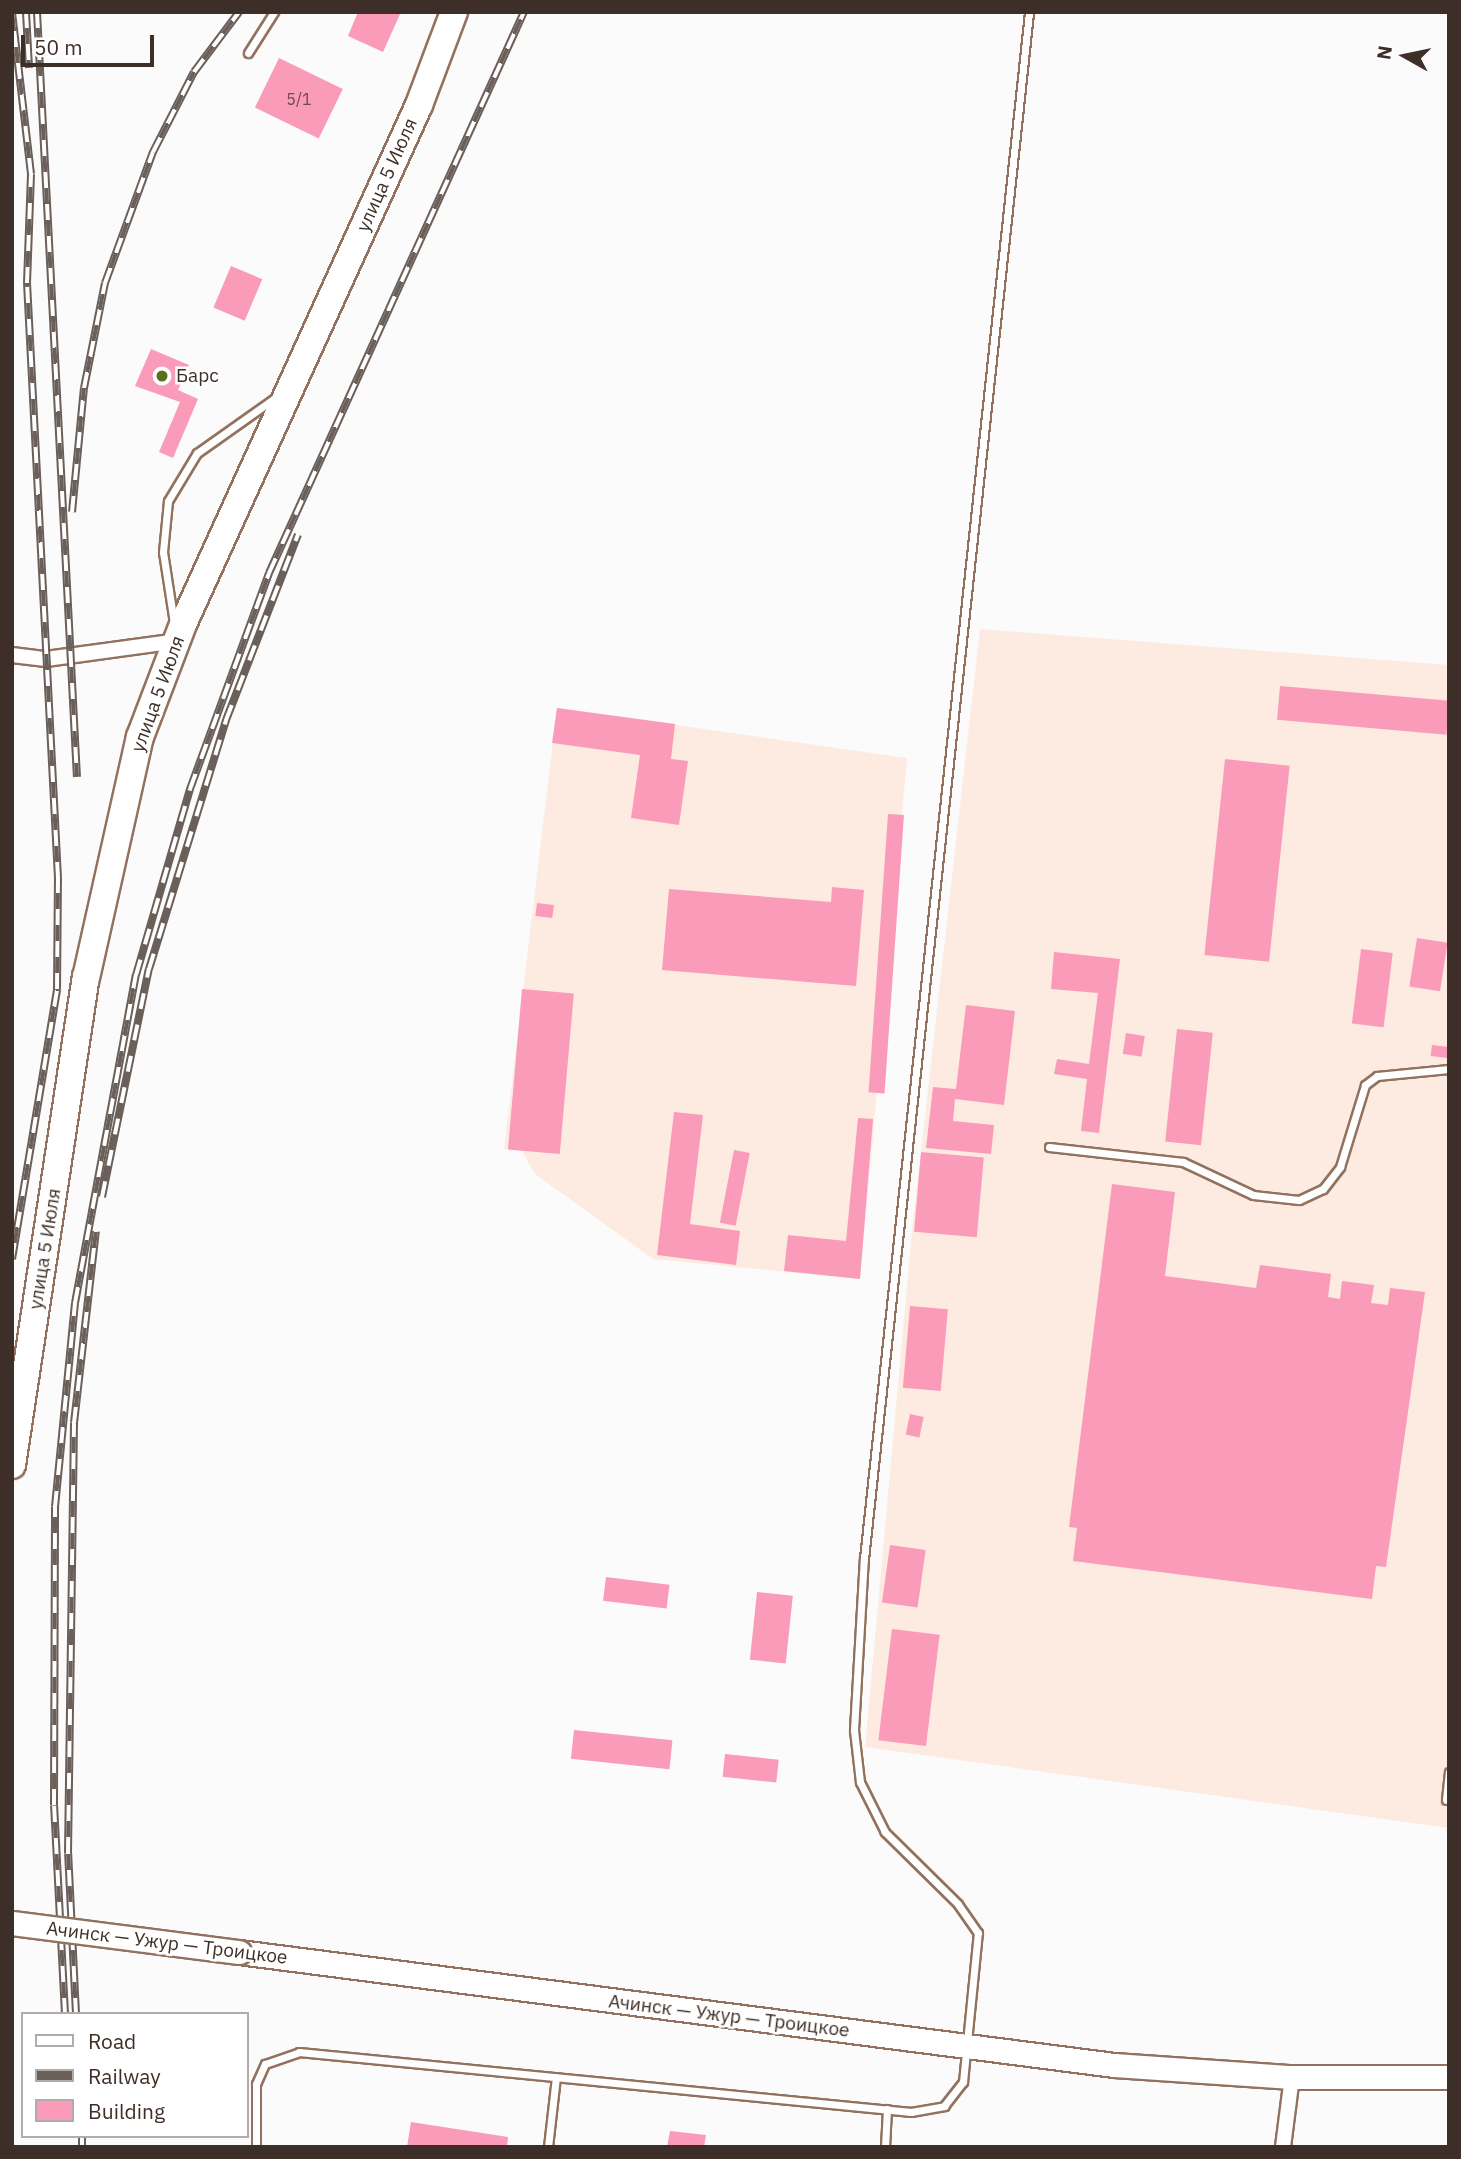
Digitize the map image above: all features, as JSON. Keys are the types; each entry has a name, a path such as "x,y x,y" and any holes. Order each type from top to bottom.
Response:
{"highway":[{"name":"улица 5 Июля","path":"13,1459 86,978 140,737 177,641 454,12"}],"main road":[{"name":"Ачинск — Ужур — Троицкое","path":"12,1923 971,2048 1292,2077 1449,2077"}],"street":[{"path":"12,655 46,659 177,641"},
{"path":"1283,2147 1292,2077"}],"lane":[{"path":"248,53 274,12"},
{"path":"256,2147 256,2084 277,2056 299,2052 887,2109 944,2106 963,2082 971,2048 978,1933 958,1904 885,1832 860,1782 854,1730 867,1532 1029,12"},
{"path":"177,641 163,552 168,501 197,453 290,388"},
{"path":"1049,1147 1183,1161 1253,1195 1298,1200 1323,1189 1340,1167 1364,1085 1377,1076 1449,1069"},
{"path":"1446,1800 1449,1772"},
{"path":"548,2147 556,2077"},
{"path":"885,2147 887,2109"}],"shaded area":[{"path":"980,629 1449,665 1449,1828 865,1747 912,1231"},
{"path":"557,708 907,758 860,1279 653,1259 535,1174 522,1151 504,1149"}],"building":[{"path":"358,12 401,12 383,52 348,36"},
{"path":"279,58 343,89 319,139 255,107"},
{"path":"231,266 262,279 245,321 213,307"},
{"name":"Барс","path":"151,349 189,365 178,390 198,399 173,458 159,452 180,402 135,386"},
{"path":"1280,686 1449,701 1446,735 1277,720"},
{"path":"557,708 675,724 671,759 688,761 679,825 631,818 640,755 552,743"},
{"path":"1225,759 1290,766 1269,962 1204,955"},
{"path":"888,814 904,815 884,1093 869,1092"},
{"path":"832,887 864,890 856,986 662,970 669,889 831,902"},
{"path":"537,903 554,905 552,918 535,916"},
{"path":"1417,938 1448,943 1440,991 1409,986"},
{"path":"1361,949 1393,953 1384,1027 1352,1023"},
{"path":"1054,952 1120,959 1099,1133 1081,1131 1087,1079 1054,1074 1057,1059 1089,1064 1098,993 1051,989"},
{"path":"522,989 574,994 560,1154 508,1149"},
{"path":"966,1005 1015,1011 1004,1105 955,1099 953,1121 994,1125 991,1154 926,1148 933,1087 956,1089"},
{"path":"1177,1029 1213,1033 1201,1145 1165,1141"},
{"path":"1126,1033 1145,1036 1141,1057 1123,1054"},
{"path":"1432,1045 1449,1047 1448,1058 1431,1056"},
{"path":"674,1112 703,1115 690,1224 740,1231 736,1265 657,1255"},
{"path":"858,1118 873,1119 860,1279 784,1271 788,1235 846,1241"},
{"path":"734,1150 750,1153 736,1226 720,1223"},
{"path":"921,1152 984,1157 977,1237 914,1232"},
{"path":"1112,1184 1175,1192 1165,1276 1256,1288 1260,1265 1331,1274 1328,1297 1340,1299 1342,1281 1374,1285 1371,1303 1388,1305 1390,1288 1425,1292 1386,1567 1376,1566 1372,1599 1073,1561 1077,1528 1069,1527"},
{"path":"910,1306 948,1309 941,1391 903,1388"},
{"path":"910,1414 924,1417 919,1437 906,1435"},
{"path":"890,1545 926,1550 918,1607 882,1602"},
{"path":"606,1577 670,1585 667,1609 603,1601"},
{"path":"757,1592 793,1596 786,1663 750,1660"},
{"path":"892,1629 940,1635 926,1746 878,1740"},
{"path":"574,1730 672,1740 669,1769 571,1759"},
{"path":"725,1754 779,1760 776,1783 723,1777"},
{"path":"411,2122 508,2137 507,2147 407,2147"},
{"path":"670,2131 706,2135 704,2147 667,2147"}],"railway":[{"path":"12,12 31,174 27,283 58,878 57,989 12,1259"},
{"path":"26,12 29,68"},
{"path":"37,12 77,777"},
{"path":"72,512 84,388 105,283 153,152 194,72 239,12"},
{"path":"65,2012 54,1805 55,1507 75,1303 136,975 190,789 269,573 524,12"},
{"path":"102,1197 149,969 226,720 298,534"},
{"path":"76,2012 68,1853 74,1423 96,1231"},
{"path":"82,2138 82,2147"}],"place":[{"name":"Барс","path":"162,376"}]}
